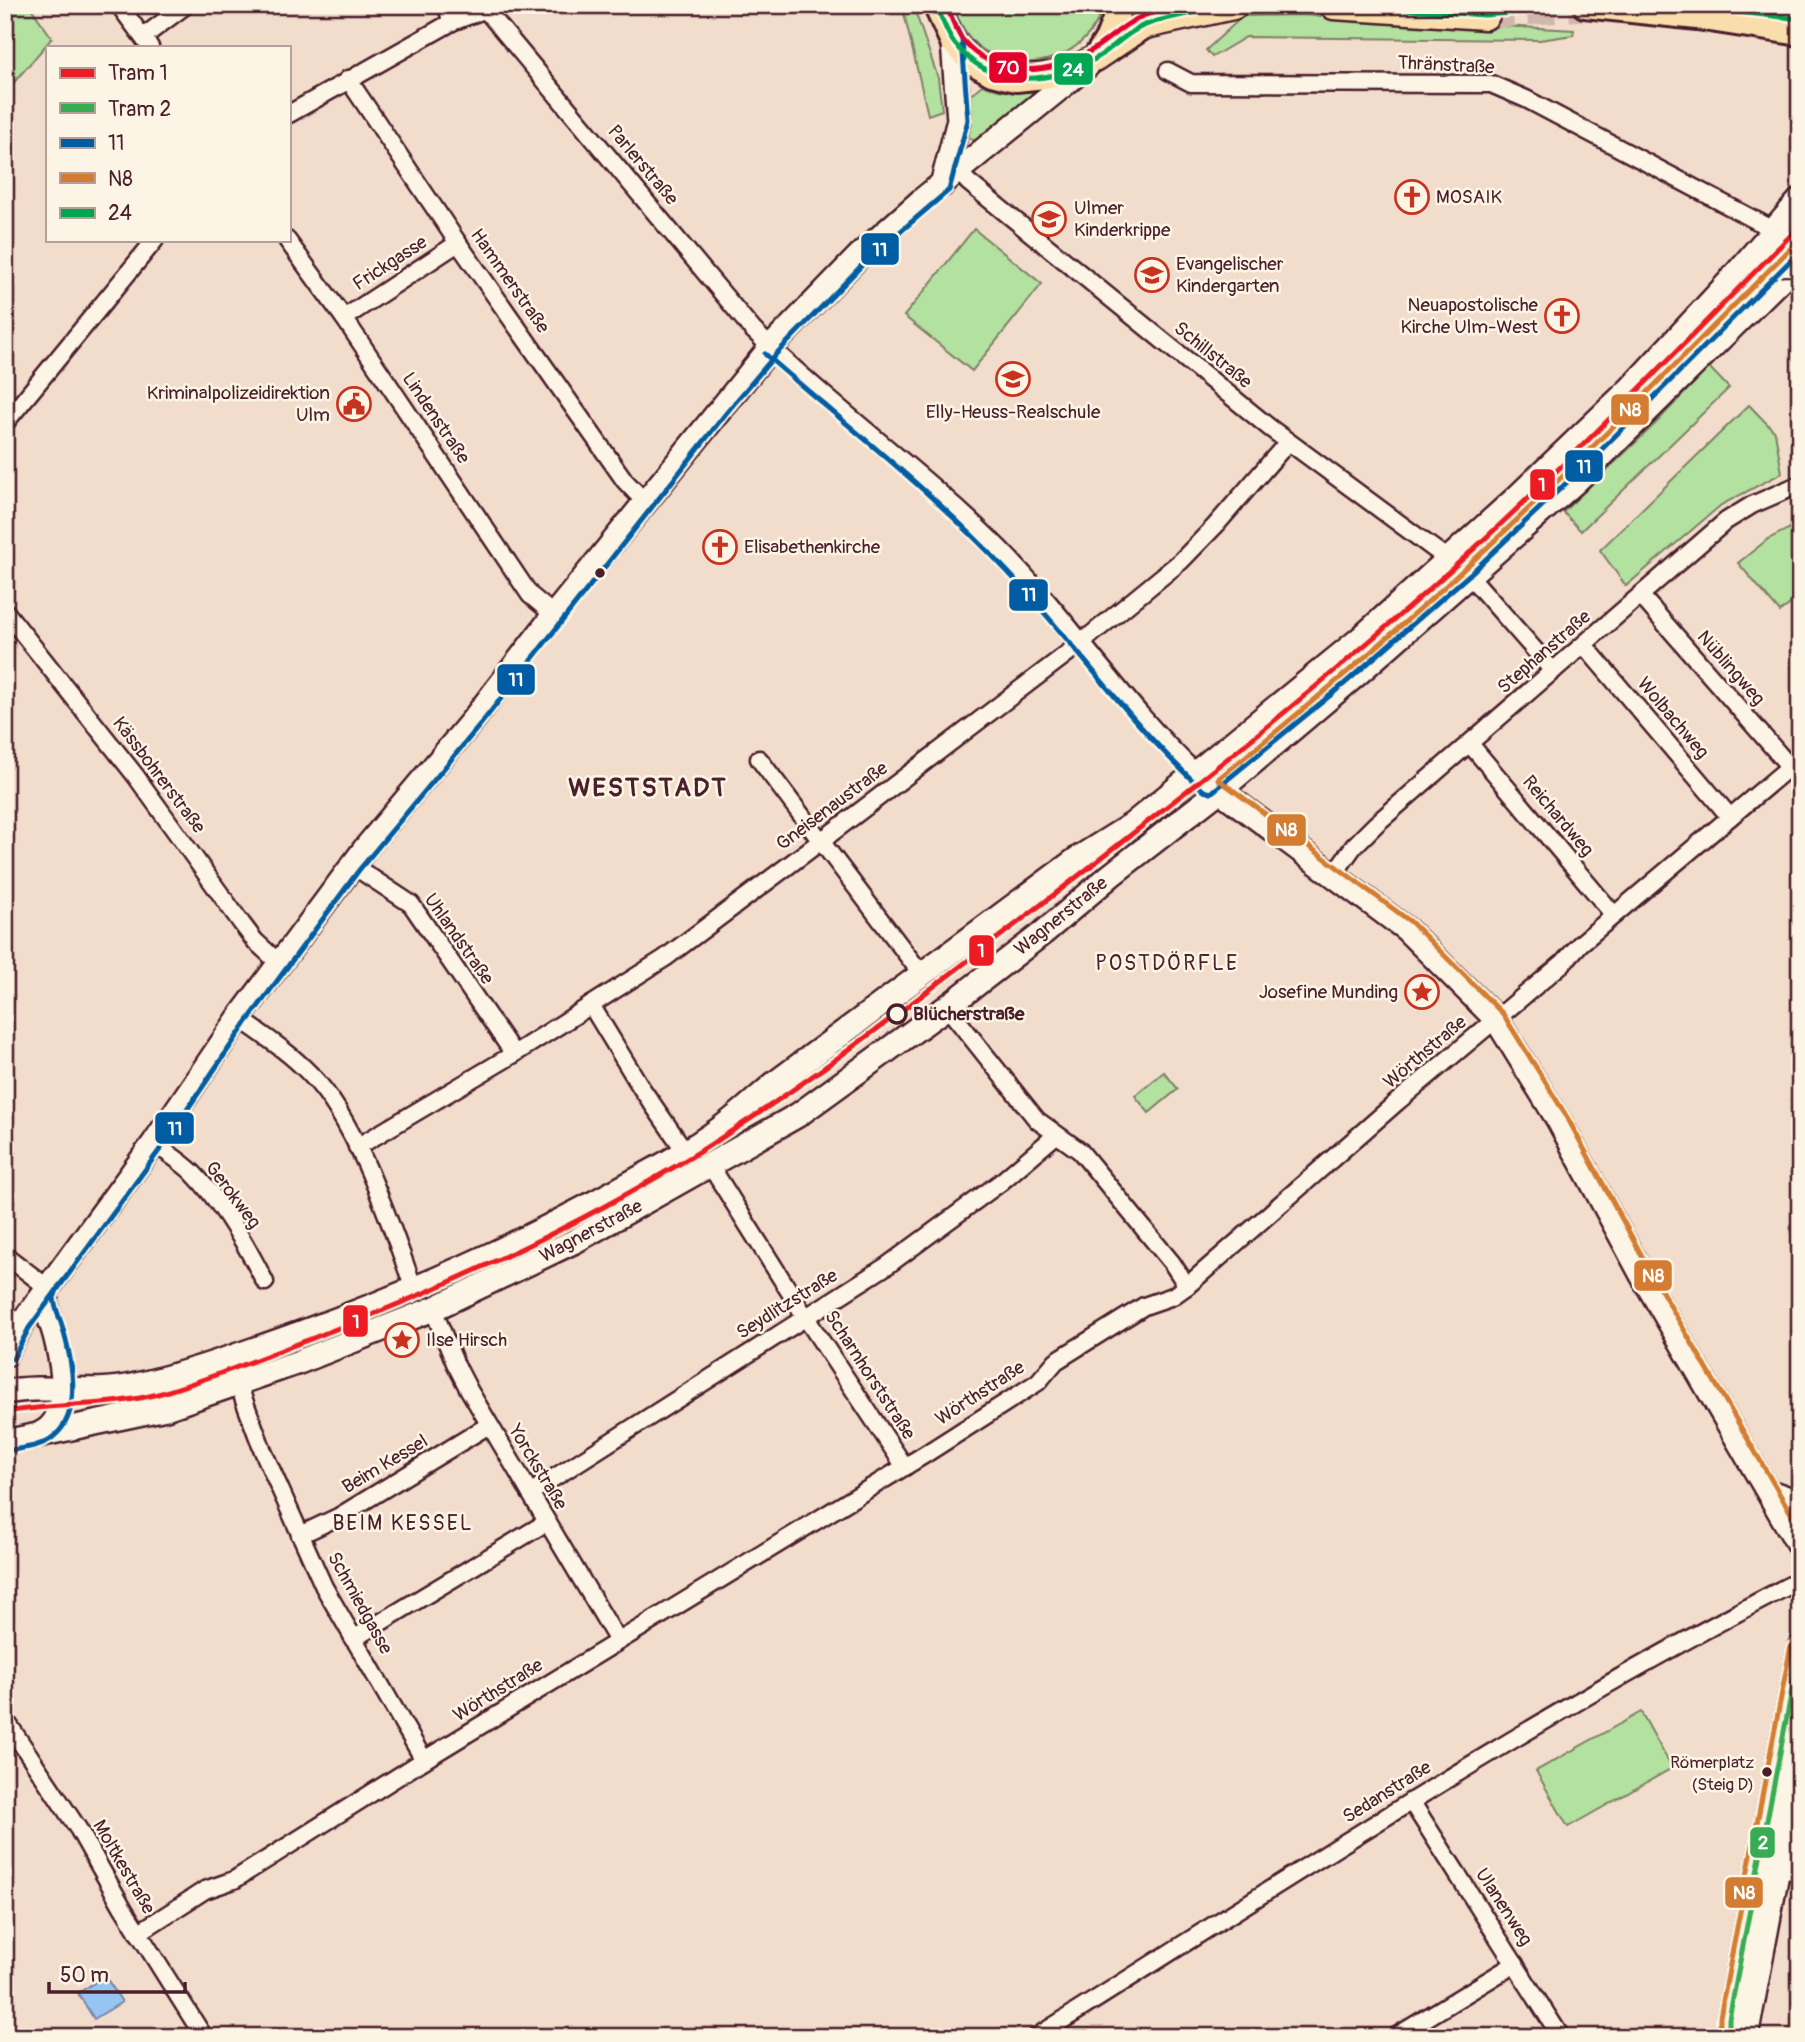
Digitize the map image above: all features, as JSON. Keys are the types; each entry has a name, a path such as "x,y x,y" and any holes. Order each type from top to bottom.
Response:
{"highway":[{"path":"1146,24 1233,5"},
{"path":"1334,5 1485,15"}],"main road":[{"path":"936,5 953,42 971,61 992,73 1016,79 1064,74 1096,58 1177,5"},
{"path":"1585,5 1697,17 1800,33"},
{"path":"1096,58 1120,10"}],"street":[{"path":"119,5 146,42 186,5"},
{"path":"446,5 453,22"},
{"path":"290,113 453,22 491,7"},
{"name":"Parlerstraße","path":"491,7 744,319 771,347 929,483 999,549 1042,594 1171,749 1196,773"},
{"path":"950,178 959,120 953,42"},
{"path":"5,1355 22,1323 155,1143 239,1018 352,865 474,720 554,615 771,347 860,255 1096,58"},
{"name":"Thränstraße","path":"1168,71 1191,83 1491,84 1527,99 1774,230"},
{"name":"Hammerstraße","path":"348,79 458,243 625,481 645,502"},
{"name":"Schillstraße","path":"950,178 968,182 1270,428 1449,560"},
{"name":"Wagnerstraße","path":"5,1392 29,1388 124,1388 167,1377 283,1339 414,1289 518,1242 604,1198 732,1120 780,1079 923,976 1077,859 1133,824 1360,639 1449,560 1631,388 1800,201"},
{"name":"Wagnerstraße","path":"5,1442 144,1414 238,1384 433,1309 553,1252 798,1115 947,1007 1219,791 1356,675 1575,482 1800,259 1774,230"},
{"path":"5,424 153,242"},
{"name":"Lindenstraße","path":"288,242 344,318 530,595 554,615"},
{"name":"Frickgasse","path":"344,318 458,243"},
{"name":"Gneisenaustraße","path":"356,1147 514,1054 665,958 821,841 1081,643 1181,561 1288,442"},
{"name":"Stephanstraße","path":"1333,875 1354,846 1376,824 1726,521 1766,498 1800,484"},
{"path":"1469,575 1553,671"},
{"name":"Nüblingweg","path":"1641,596 1795,762"},
{"name":"Kässbohrerstraße","path":"5,611 135,775 242,925 279,963"},
{"name":"Wolbachweg","path":"1584,645 1730,817"},
{"name":"Reichardweg","path":"1470,744 1614,915"},
{"path":"759,759 1019,1100 1037,1120 1080,1151 1172,1263 1186,1286"},
{"name":"Wörthstraße","path":"138,1933 205,1890 234,1880 424,1760 905,1467 1038,1382 1056,1361 1144,1306 1173,1296 1214,1265 1229,1248 1397,1102 1563,963 1580,944 1795,762"},
{"path":"1196,773 1406,929 1496,1020 1544,1094 1642,1275 1797,1536"},
{"name":"Uhlandstraße","path":"352,865 411,904 514,1054"},
{"path":"591,1005 642,1089 685,1151"},
{"path":"239,1018 311,1074 331,1099 386,1214 414,1289"},
{"name":"Seydlitzstraße","path":"530,1493 888,1265 969,1205 1056,1135"},
{"name":"Gerokweg","path":"155,1143 192,1171 216,1201 265,1282"},
{"name":"Scharnhorststraße","path":"710,1165 806,1318 905,1467"},
{"path":"5,1255 48,1288"},
{"path":"40,1434 49,1430 59,1418 63,1405 58,1347 46,1302 48,1288"},
{"name":"Yorckstraße","path":"433,1309 455,1363 489,1425 618,1641"},
{"name":"Schmiedgasse","path":"238,1384 263,1451 324,1587 424,1760"},
{"name":"Beim Kessel","path":"300,1535 338,1517 489,1425"},
{"path":"1766,1487 1800,1499"},
{"path":"353,1639 547,1521"},
{"name":"Sedanstraße","path":"1036,2037 1411,1801 1539,1724 1800,1580"},
{"path":"1729,2037 1729,2019 1800,1647"},
{"name":"Moltkestraße","path":"5,1719 79,1830 138,1933 204,2037"},
{"path":"1746,2037 1789,1870 1800,1752"},
{"name":"Ulanenweg","path":"1411,1801 1561,2037"},
{"path":"1395,2037 1515,1964"}],"green space":[{"path":"5,5 29,5 52,38 5,93"},
{"path":"902,5 913,5 938,78 942,110 928,115"},
{"path":"952,5 1103,5 1096,23 1085,38 1071,50 1036,62 1017,62 999,58 977,45 964,29"},
{"path":"1298,15 1574,30 1573,35 1540,40 1246,37 1212,57 1206,50 1243,16"},
{"path":"982,85 1003,91 1035,92 1036,96 981,144 968,137 970,95"},
{"path":"974,229 1042,284 972,371 904,316"},
{"path":"1709,367 1729,388 1581,531 1563,512 1656,423"},
{"path":"1749,405 1775,432 1782,473 1721,505 1626,586 1600,550"},
{"path":"1800,523 1800,596 1780,612 1738,563 1768,539"},
{"path":"1164,1072 1178,1089 1149,1113 1135,1096"},
{"path":"1641,1712 1672,1768 1568,1827 1536,1771"}],"water":[{"path":"105,1976 122,2002 94,2019 78,1993"}],"tunnel":[{"path":"1485,15 1600,5"},
{"path":"1721,10 1800,19"}],"tram line":[{"name":"1","path":"5,1412 120,1401 158,1394 217,1375 313,1338 462,1277 559,1230 653,1179 742,1124 867,1037 1029,914 1192,787 1351,657 1544,483 1800,226"},
{"path":"1739,289 1766,270 1782,266 1800,266"},
{"path":"1771,278 1800,277"},
{"name":"2","path":"1729,2037 1729,2019 1800,1648"}],"transit line":[{"name":"24","path":"936,5 952,40 969,59 985,69 1021,78 1040,78 1077,68 1148,24 1232,5"},
{"name":"11","path":"13,1359 29,1328 161,1148 246,1023 359,870 480,725 727,412 777,353 866,261 949,190 968,120 962,40 946,5"},
{"name":"70","path":"946,5 962,39 975,52 990,62 1023,70 1039,69 1073,60 1096,48 1136,19 1191,5"},
{"name":"24","path":"1338,5 1485,15 1597,5"},
{"name":"24","path":"1679,5 1800,19"},
{"name":"N8","path":"1800,239 1507,529 1374,650 1218,779 1411,922 1503,1014 1567,1117 1650,1271 1800,1529"},
{"name":"11","path":"765,354 919,486 978,541 1031,597 1151,738 1204,791 1211,793 1344,684 1470,574 1598,453 1800,251"},
{"name":"11","path":"7,1451 43,1443 62,1427 68,1415 72,1401 72,1371 54,1298 58,1287 71,1271"},
{"name":"N8","path":"1720,2037 1720,2017 1791,1645"}],"place":[{"name":"MOSAIK","path":"1412,197"},
{"name":"Ulmer Kinderkrippe","path":"1049,219"},
{"name":"Evangelischer Kindergarten","path":"1152,275"},
{"name":"Neuapostolische Kirche Ulm-West","path":"1562,316"},
{"name":"Elly-Heuss-Realschule","path":"1013,379"},
{"name":"Kriminalpolizeidirektion Ulm","path":"354,404"},
{"name":"Elisabethenkirche","path":"720,547"},
{"name":"Josefine Munding","path":"1422,992"},
{"name":"Blücherstraße","path":"897,1014"},
{"name":"Ilse Hirsch","path":"402,1340"},
{"name":"Römerplatz (Steig D)","path":"1767,1772"}],"district":[{"name":"WESTSTADT","path":"648,788"},
{"name":"POSTDÖRFLE","path":"1167,963"},
{"name":"BEIM KESSEL","path":"403,1523"}]}
